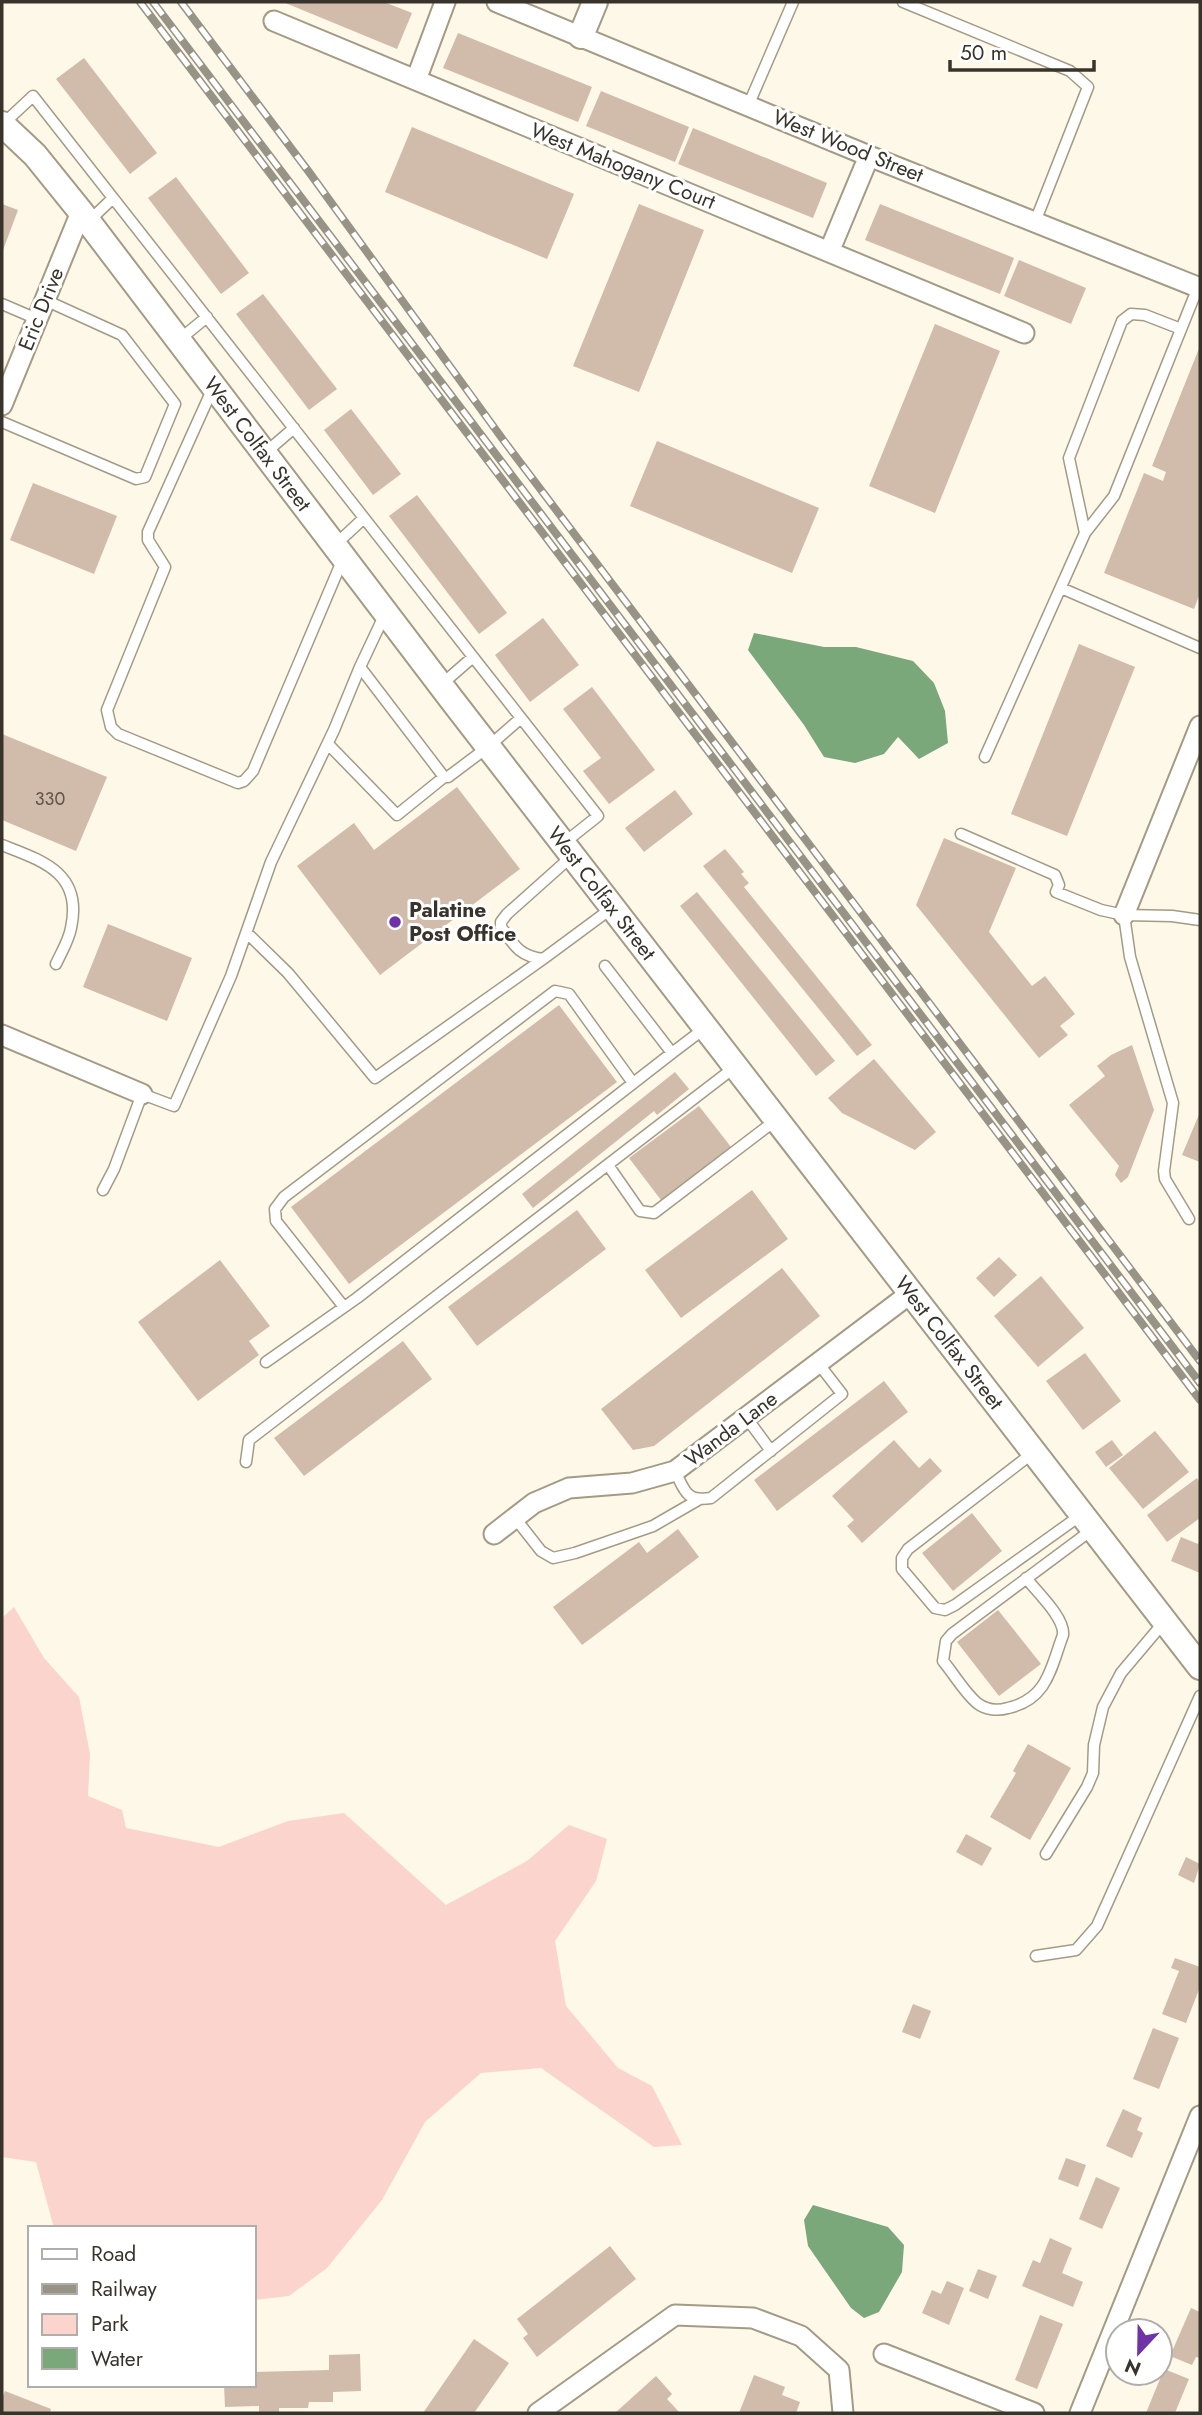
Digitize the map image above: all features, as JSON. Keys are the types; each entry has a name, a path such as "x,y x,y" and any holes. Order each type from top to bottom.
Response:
{"street":[{"path":"416,80 445,2"},
{"name":"West Wood Street","path":"497,2 869,156 1199,287"},
{"path":"581,36 596,2"},
{"name":"West Mahogany Court","path":"274,21 1024,333"},
{"name":"West Colfax Street","path":"2,125 35,155 85,217 488,747 1200,1667"},
{"path":"829,252 869,156"},
{"name":"Eric Drive","path":"2,405 45,300 85,217"},
{"path":"1125,915 1200,726"},
{"path":"2,1035 142,1094"},
{"name":"Wanda Lane","path":"494,1534 534,1503 569,1488 632,1483 675,1471 911,1293"},
{"path":"1080,2413 1200,2116"},
{"path":"538,2413 675,2315 753,2318 801,2336 839,2370 843,2413"},
{"path":"884,2354 1034,2413"}],"lane":[{"path":"748,106 793,2"},
{"path":"903,2 1070,71 1088,87 1035,222"},
{"path":"2,125 33,96 598,816 501,922 500,927 519,951 528,957 543,959"},
{"path":"85,217 113,198"},
{"path":"985,757 1086,533 1114,496 1199,287"},
{"path":"2,422 136,479 145,477 175,404 122,335 45,300"},
{"path":"2,304 37,319"},
{"path":"1086,533 1069,458 1122,321 1130,314 1145,315 1181,329"},
{"path":"178,340 207,317"},
{"path":"214,387 148,533 148,540 165,567 107,710 111,727 118,734 238,783 244,781 253,771 339,551 365,519"},
{"path":"265,453 294,429"},
{"path":"1061,588 1200,648"},
{"path":"103,1190 114,1169 142,1094 174,1106 231,976 271,862 328,744 386,613"},
{"path":"441,685 473,657"},
{"path":"360,667 444,777"},
{"path":"328,744 397,815 444,777 488,747 521,718"},
{"path":"961,834 1055,875 1059,885 1056,892 1101,910 1125,915 1172,916 1200,920"},
{"path":"2,845 42,860 61,873 72,898 71,928 57,964"},
{"path":"247,933 288,973 375,1078 612,908"},
{"path":"1125,915 1130,957 1173,1103 1165,1179 1188,1220"},
{"path":"605,966 672,1053"},
{"path":"344,1307 276,1221 275,1209 284,1197 555,991 569,994 633,1083"},
{"path":"266,1362 344,1307 706,1028"},
{"path":"246,1462 249,1440 736,1067"},
{"path":"608,1165 640,1211 654,1213 776,1120"},
{"path":"515,1518 541,1551 553,1558 653,1526 698,1500 711,1498 842,1394 818,1363"},
{"path":"746,1417 771,1451"},
{"path":"1034,1452 908,1549 902,1558 902,1569 935,1608 945,1610 1088,1521"},
{"path":"675,1471 687,1495 698,1500"},
{"path":"1026,1578 1059,1619 1064,1628 1063,1635 1048,1679 1040,1691 1019,1705 994,1709 977,1702 943,1661 946,1641 1026,1578 1088,1521"},
{"path":"1046,1854 1093,1773 1094,1745 1103,1707 1121,1673 1165,1621"},
{"path":"1036,1956 1076,1950 1097,1926 1200,1696"}],"green space":[{"path":"14,1607 44,1658 79,1697 90,1754 88,1796 122,1810 126,1828 219,1847 288,1821 344,1813 446,1905 527,1861 569,1825 607,1839 596,1881 555,1941 566,2006 618,2068 652,2086 682,2145 654,2147 541,2068 481,2073 425,2122 382,2200 327,2268 289,2296 256,2300 256,2226 53,2226 36,2162 2,2157 2,1618"}],"water":[{"path":"754,633 824,647 856,647 913,661 934,683 945,711 948,743 919,759 898,737 884,754 855,763 824,757 804,725 748,650"},
{"path":"813,2205 888,2227 904,2245 902,2272 879,2312 864,2318 851,2308 808,2246 804,2220"}],"building":[{"path":"283,2 384,2 412,13 397,49"},
{"path":"458,33 592,87 578,122 443,68"},
{"path":"84,58 157,153 130,174 56,79"},
{"path":"601,91 689,127 675,162 586,126"},
{"path":"412,127 574,194 547,259 385,192"},
{"path":"693,128 827,183 813,218 678,164"},
{"path":"176,177 249,273 221,294 148,198"},
{"path":"2,204 18,210 2,253"},
{"path":"639,204 704,230 639,392 573,366"},
{"path":"880,204 1014,258 1000,294 865,240"},
{"path":"1019,260 1086,288 1071,324 1004,296"},
{"path":"263,294 337,389 309,410 236,314"},
{"path":"935,324 1000,351 935,513 869,486"},
{"path":"1200,346 1200,593 1194,609 1104,573 1144,473 1163,481 1166,472 1152,466"},
{"path":"351,409 401,474 373,495 324,430"},
{"path":"657,441 819,508 792,573 630,506"},
{"path":"33,483 117,516 94,574 10,540"},
{"path":"417,495 507,613 479,634 389,516"},
{"path":"543,618 579,665 530,702 495,655"},
{"path":"1079,644 1135,667 1067,836 1011,814"},
{"path":"592,687 655,770 609,804 583,771 601,758 563,709"},
{"path":"2,734 107,777 76,851 2,820"},
{"name":"Palatine Post Office","path":"457,787 520,869 380,975 297,866 354,823 374,850"},
{"path":"675,790 693,814 644,852 625,828"},
{"path":"944,838 1016,868 989,932 1032,986 1045,976 1075,1014 1060,1026 1068,1035 1039,1058 916,905"},
{"path":"725,849 744,872 741,874 749,883 744,887 872,1045 857,1056 703,866"},
{"path":"697,892 835,1061 816,1076 680,906"},
{"path":"108,924 192,958 167,1021 83,987"},
{"path":"559,1005 617,1082 349,1284 291,1207"},
{"path":"1132,1045 1154,1110 1128,1177 1121,1183 1115,1175 1119,1166 1069,1105 1105,1076 1097,1066 1111,1055"},
{"path":"874,1059 936,1132 915,1150 842,1113 828,1098"},
{"path":"675,1072 689,1089 657,1115 654,1111 533,1208 522,1194"},
{"path":"699,1106 731,1147 661,1200 629,1158"},
{"path":"1200,1112 1200,1162 1182,1155"},
{"path":"752,1190 788,1239 681,1318 645,1270"},
{"path":"577,1210 606,1249 477,1346 448,1307"},
{"path":"999,1257 1017,1275 994,1297 976,1278"},
{"path":"220,1260 270,1326 249,1341 259,1355 198,1401 138,1322"},
{"path":"782,1268 820,1316 654,1446 633,1450 601,1409"},
{"path":"1041,1276 1084,1328 1038,1367 994,1316"},
{"path":"403,1341 432,1379 304,1476 274,1438"},
{"path":"1085,1353 1121,1401 1083,1430 1046,1381"},
{"path":"884,1381 908,1412 777,1511 754,1480"},
{"path":"1155,1431 1189,1472 1143,1509 1109,1468"},
{"path":"894,1440 919,1468 930,1458 942,1471 862,1543 847,1526 854,1520 832,1496"},
{"path":"1112,1440 1123,1455 1106,1467 1095,1452"},
{"path":"1197,1478 1200,1483 1200,1518 1167,1542 1147,1515"},
{"path":"972,1513 1002,1551 953,1591 922,1553"},
{"path":"678,1529 699,1557 582,1645 553,1607 639,1542 647,1553"},
{"path":"1181,1537 1198,1544 1200,1539 1200,1573 1171,1561"},
{"path":"998,1610 1041,1664 999,1696 957,1642"},
{"path":"1028,1744 1071,1768 1030,1840 990,1817 1016,1773 1013,1771"},
{"path":"966,1834 992,1848 982,1866 956,1852"},
{"path":"1186,1857 1200,1864 1194,1883 1178,1875"},
{"path":"1175,1958 1200,1967 1200,1987 1186,2023 1162,2014 1179,1971 1171,1968"},
{"path":"913,2004 931,2011 920,2039 902,2032"},
{"path":"1153,2028 1179,2038 1159,2089 1133,2079"},
{"path":"1123,2109 1142,2118 1137,2130 1143,2133 1132,2158 1106,2146"},
{"path":"1066,2158 1086,2165 1078,2187 1058,2179"},
{"path":"1096,2177 1120,2188 1102,2229 1079,2219"},
{"path":"1050,2238 1072,2248 1062,2273 1083,2282 1073,2307 1022,2286 1033,2260 1040,2263"},
{"path":"610,2246 636,2279 537,2357 523,2338 528,2334 517,2319"},
{"path":"978,2269 997,2276 988,2299 969,2291"},
{"path":"947,2281 964,2288 949,2325 922,2313 932,2290 941,2294"},
{"path":"1191,2308 1200,2312 1200,2358 1196,2357 1192,2365 1174,2358 1174,2347"},
{"path":"1040,2315 1063,2324 1037,2389 1015,2380"},
{"path":"474,2339 509,2363 474,2413 423,2413"},
{"path":"360,2354 361,2391 333,2392 333,2402 309,2402 308,2408 279,2408 279,2413 259,2413 259,2406 225,2407 224,2387 256,2387 256,2372 329,2370 329,2355"},
{"path":"1174,2373 1189,2379 1175,2413 1146,2413 1157,2387 1174,2387"},
{"path":"754,2375 785,2387 782,2395 800,2402 796,2413 739,2413"},
{"path":"656,2376 672,2394 667,2399 680,2413 615,2413"},
{"path":"5,2391 51,2409 50,2413 2,2413"}],"railway":[{"path":"140,2 1200,1400"},
{"path":"153,2 1200,1383"},
{"path":"181,2 309,172 504,441 1200,1361"}],"place":[{"name":"Palatine Post Office","path":"395,922"}]}
